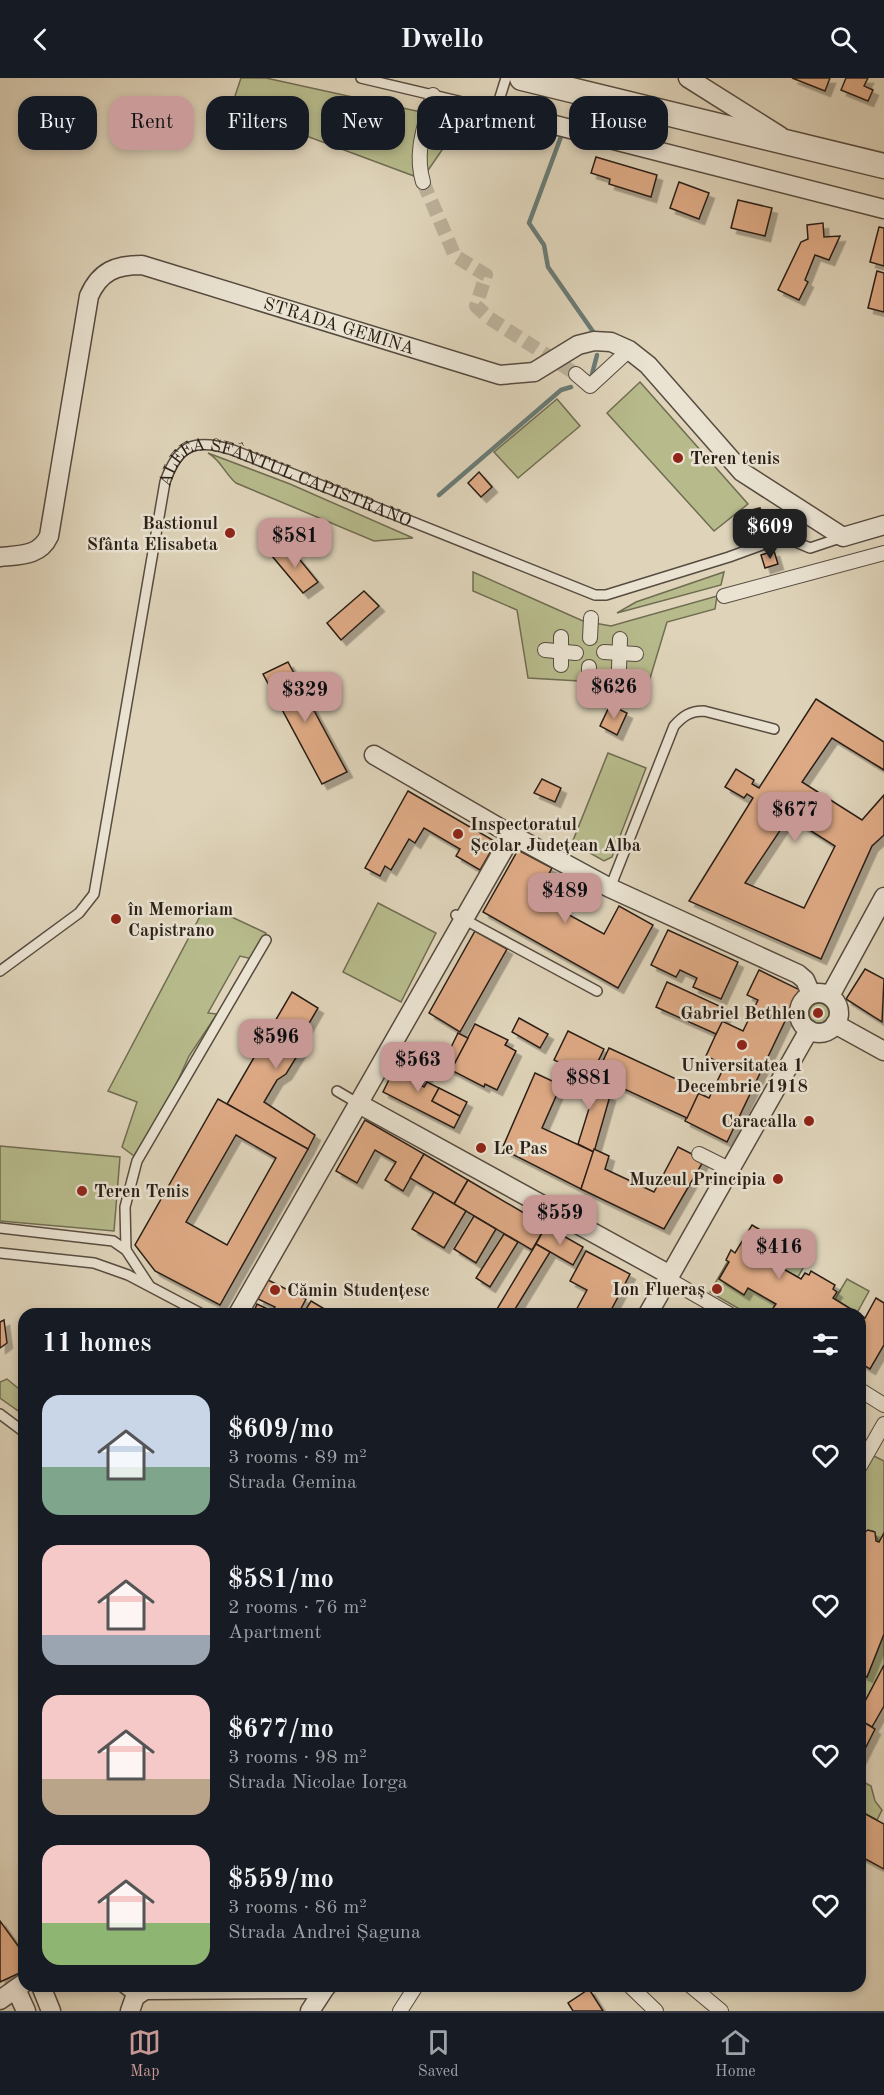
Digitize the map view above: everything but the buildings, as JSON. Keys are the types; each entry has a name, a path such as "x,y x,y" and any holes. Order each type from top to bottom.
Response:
{"street":[{"path":"522,78 884,166"},
{"path":"688,78 792,143"},
{"path":"423,182 418,165 419,149 433,95"},
{"path":"557,126 884,209"},
{"name":"STRADA GEMINA","path":"0,557 36,551 44,547 49,537 89,296 96,282 105,273 122,265 142,265 500,375 534,372 578,345 594,341 612,342 628,350 648,365 742,472 843,537"},
{"path":"576,374 590,386 628,350"},
{"path":"843,537 884,525"},
{"path":"724,596 884,553"},
{"path":"591,618 591,638"},
{"path":"561,637 561,658"},
{"path":"619,646 619,669"},
{"path":"604,652 619,646 636,654"},
{"path":"545,650 561,658 576,653"},
{"path":"589,667 589,685"},
{"path":"374,754 512,835 610,888 798,974 805,980 811,994"},
{"path":"240,1308 359,1104 459,917 512,835"},
{"path":"830,996 884,897"},
{"path":"824,993 830,996 838,1006 836,1024 826,1031 809,1030 799,1015 801,1003 811,994 824,993"},
{"path":"836,1024 884,1051"},
{"path":"651,1308 809,1030"},
{"path":"359,1104 669,1277 719,1308"},
{"path":"699,1154 729,1169"},
{"path":"866,1394 884,1405"},
{"path":"866,1456 884,1424"},
{"path":"0,2000 18,1987"},
{"path":"21,1992 26,2011"},
{"path":"43,1992 51,2011"},
{"path":"310,2011 323,1992"},
{"path":"401,2009 412,1992"},
{"path":"636,1992 656,2011"},
{"path":"698,1992 721,2011"}],"lane":[{"path":"361,78 437,96"},
{"path":"500,96 506,78"},
{"name":"ALEEA SFÂNTUL CAPISTRANO","path":"0,970 79,913 94,894 165,482 171,465 181,451 198,444 215,444 233,450 595,595 606,595 707,564 784,537"},
{"path":"793,505 796,519 784,537 810,548 843,537"},
{"path":"610,888 674,726 681,717 693,711 704,711 774,729"},
{"path":"459,917 597,991"},
{"path":"126,1250 125,1207 137,1161 266,940"},
{"path":"337,1091 359,1104"},
{"path":"0,1228 113,1241 126,1250 149,1285"},
{"path":"0,1253 94,1263 149,1285 191,1308"},
{"path":"0,1414 18,1428"}],"green space":[{"path":"241,78 266,78 348,96 321,96 321,141 309,137 309,96 235,96"},
{"path":"405,108 417,111 417,150 442,150 422,179 344,150 405,150"},
{"name":"Teren tenis","path":"640,382 748,504 714,531 607,413"},
{"path":"557,399 580,426 518,478 494,452"},
{"path":"208,453 290,484 413,538 374,541 236,483"},
{"path":"473,572 583,621 611,626 717,596 715,609 667,622 648,685 528,678 517,610 473,591"},
{"path":"724,572 721,585 617,613 636,602"},
{"path":"608,753 646,768 612,857 604,861 572,843"},
{"path":"378,903 436,933 401,1002 343,972"},
{"path":"206,905 266,933 252,959 240,956 208,1013 217,1014 189,1056 171,1096 134,1156 122,1147 137,1102 108,1091"},
{"path":"819,1003 826,1006 829,1013 826,1020 819,1023 812,1020 809,1013 812,1006"},
{"path":"0,1146 120,1157 114,1231 0,1221"},
{"path":"789,1245 809,1257 798,1277 777,1266"},
{"path":"728,1261 719,1279 743,1294 748,1288 776,1304 774,1308 738,1308 710,1292"},
{"path":"847,1279 869,1291 860,1308 849,1308 835,1299"},
{"path":"7,1379 18,1388 18,1411 0,1398 0,1382"},
{"path":"872,1455 884,1461 884,1533 879,1542 873,1531 866,1532 866,1466"},
{"path":"884,1634 884,1665 866,1700 867,1677"},
{"path":"866,1783 871,1786 875,1801 882,1810 877,1820 866,1814"}],"waterway":[{"path":"562,134 529,223 544,245 548,267 594,333"},
{"path":"591,378 597,355"},
{"path":"439,495 561,390 571,387"}],"tunnel":[{"path":"423,182 455,256 486,275 476,306 489,318 576,374"}],"place":[{"name":"Teren tenis","path":"678,458"},
{"name":"Bastionul Sfânta Elisabeta","path":"230,533"},
{"name":"Inspectoratul Școlar Județean Alba","path":"458,834"},
{"name":"în Memoriam Capistrano","path":"116,919"},
{"name":"Gabriel Bethlen","path":"818,1013"},
{"name":"Universitatea 1 Decembrie 1918","path":"742,1045"},
{"name":"Caracalla","path":"809,1121"},
{"name":"Le Pas","path":"481,1148"},
{"name":"Muzeul Principia","path":"778,1179"},
{"name":"Teren Tenis","path":"82,1191"},
{"name":"Ion Flueraș","path":"717,1289"},
{"name":"Cămin Studențesc","path":"275,1290"}]}
